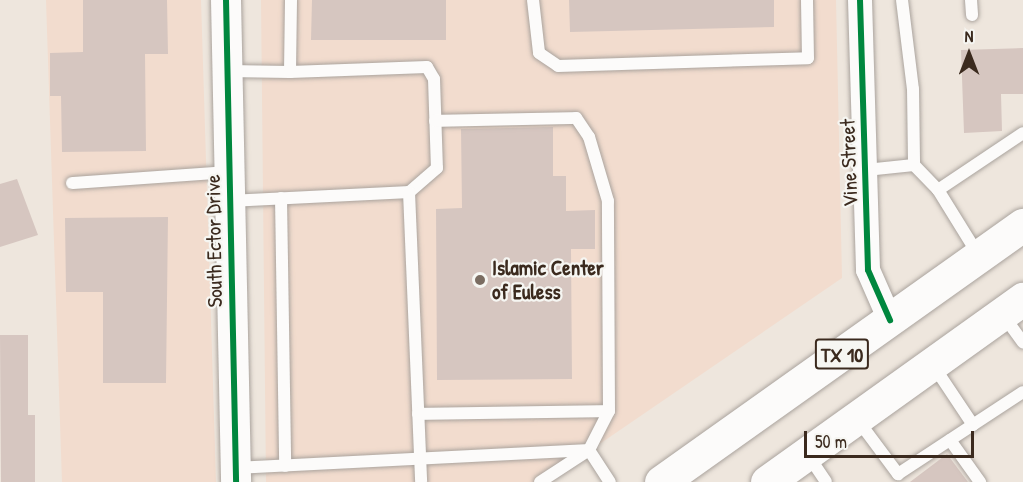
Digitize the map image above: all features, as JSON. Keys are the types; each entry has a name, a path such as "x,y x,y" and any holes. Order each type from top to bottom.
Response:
{"main road":[{"name":"TX 10","path":"662,482 1023,225"},
{"path":"767,482 1013,307"}],"street":[{"name":"South Ector Drive","path":"226,0 235,475"},
{"name":"Vine Street","path":"861,0 868,270 890,320"}],"lane":[{"path":"290,72 291,0"},
{"path":"533,0 539,53 558,66 808,58 807,0"},
{"path":"902,0 913,89 914,165 938,190 979,257"},
{"path":"971,0 972,15"},
{"path":"72,183 230,186 281,198 409,192 437,168 434,79 427,67 290,72 228,71"},
{"path":"435,121 576,118 589,137 608,201 609,411 589,450 540,482"},
{"path":"938,190 1023,133"},
{"path":"866,170 914,165"},
{"path":"409,192 421,482"},
{"path":"281,198 285,466"},
{"path":"1013,307 1023,343"},
{"path":"933,365 973,425"},
{"path":"857,419 898,474 1023,392"},
{"path":"418,414 609,411"},
{"path":"950,440 981,482"},
{"path":"235,475 285,466 589,450"},
{"path":"589,450 610,482"},
{"path":"807,454 826,482"}],"shaded area":[{"path":"46,0 201,0 216,482 62,482"},
{"path":"261,0 836,0 842,278 544,482 266,482"}],"building":[{"path":"83,0 167,0 168,54 145,54 146,151 62,152 61,96 50,96 50,53 83,52"},
{"path":"312,0 446,0 446,40 311,40"},
{"path":"569,0 774,0 774,27 570,32"},
{"path":"1023,48 1023,94 1001,94 1002,131 964,133 961,50"},
{"path":"553,127 553,176 566,176 566,211 595,210 595,249 571,249 572,379 437,380 436,209 462,208 461,129"},
{"path":"17,179 38,235 0,247 0,184"},
{"path":"168,217 166,383 103,383 103,292 66,292 65,218"},
{"path":"0,335 28,335 28,415 35,415 35,482 1,482"},
{"path":"947,454 968,482 910,482"}],"cycle path":[{"path":"226,0 236,482"},
{"path":"860,0 868,270 890,320"}],"place":[{"name":"Islamic Center of Euless","path":"480,280"}]}
